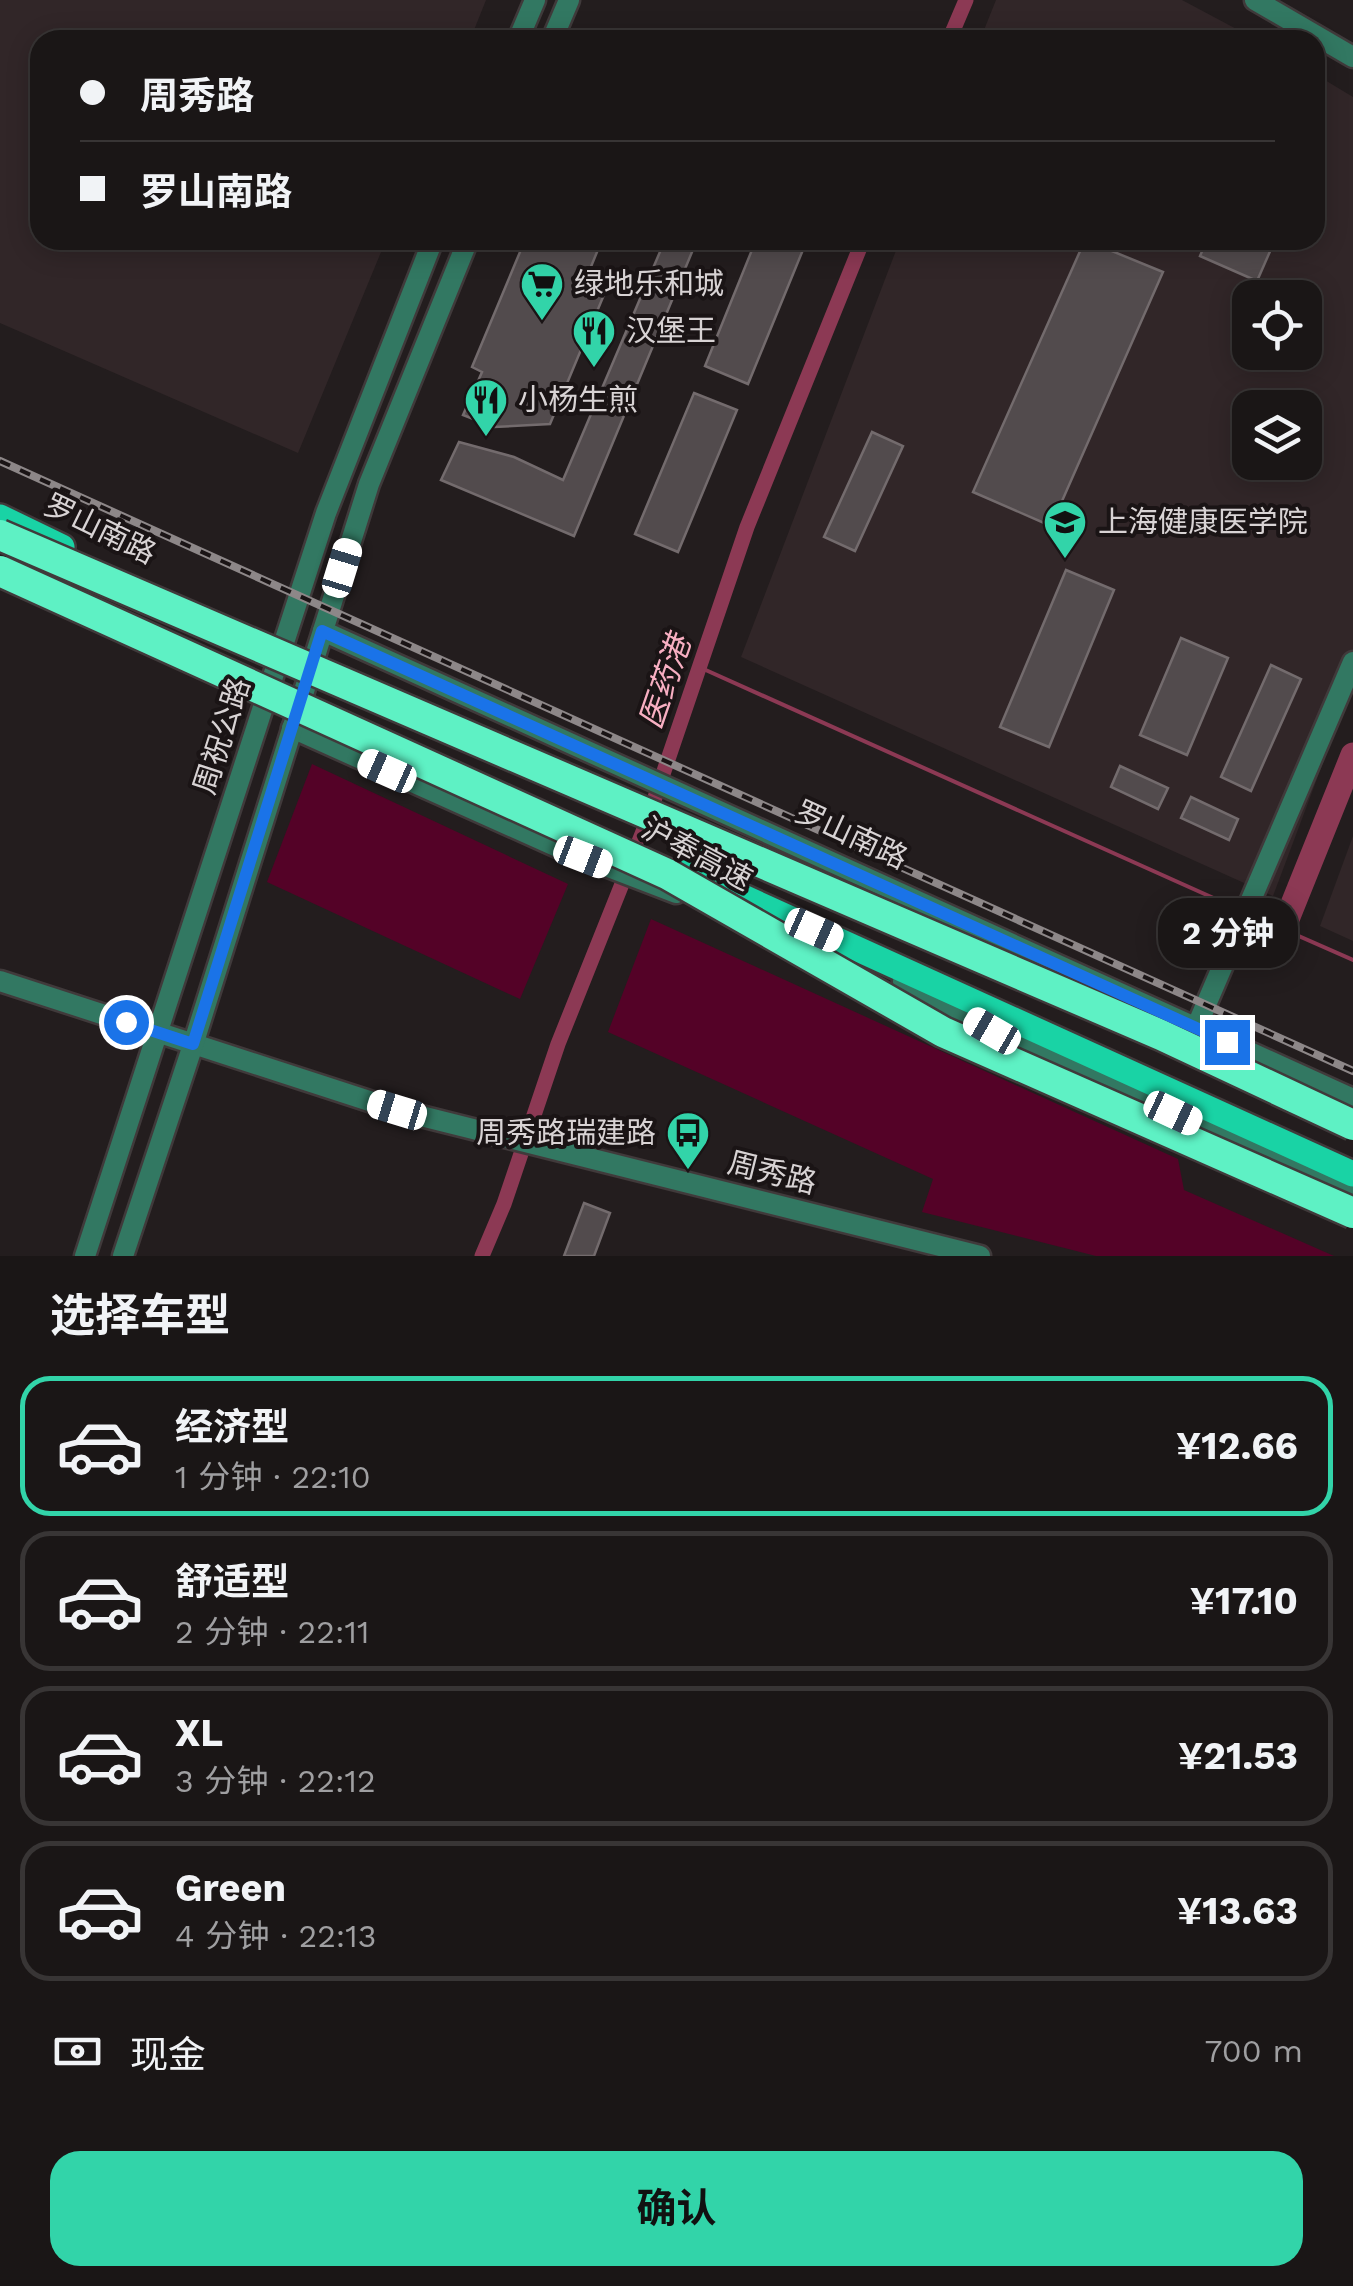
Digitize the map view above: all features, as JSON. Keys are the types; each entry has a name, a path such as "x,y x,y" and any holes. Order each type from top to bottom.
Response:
{"highway":[{"name":"沪奉高速","path":"0,535 1161,1035 1353,1125"},
{"name":"沪奉高速","path":"0,575 667,874 943,1032 1353,1213"}],"main road":[{"name":"罗山南路","path":"0,517 281,653 682,830 1353,1137"},
{"path":"0,575 301,700 593,829 666,876 1353,1174"}],"street":[{"path":"522,30 534,0"},
{"path":"556,30 569,0"},
{"path":"1255,0 1307,30"},
{"path":"1325,41 1353,57"},
{"name":"周祝公路","path":"85,1256 326,514 428,250"},
{"path":"122,1256 193,1044 369,484 464,250"},
{"name":"罗山南路","path":"322,631 1353,1099"},
{"path":"1196,1028 1353,662"},
{"path":"292,728 583,857 666,876 883,970 992,1031 1353,1195"},
{"path":"0,981 193,1044"},
{"name":"周秀路","path":"193,1044 483,1134 940,1252 980,1256"}],"shaded area":[{"path":"0,0 486,0 474,30 30,30 30,250 382,250 298,453 0,323"},
{"path":"996,0 1182,0 1238,30 984,30"},
{"name":"上海健康医学院","path":"1325,80 1353,97 1353,683 1273,896 741,657 896,250 1325,250"},
{"path":"312,764 568,884 520,999 267,882"},
{"path":"1353,836 1353,941 1320,926"},
{"path":"651,919 1178,1159 1184,1190 1334,1256 1096,1256 922,1212 933,1179 608,1032"}],"building":[{"name":"绿地乐和城","path":"521,250 598,250 590,269 611,278 550,424 494,427 463,415 482,372 472,367"},
{"name":"绿地乐和城","path":"661,250 693,250 574,536 441,480 459,442 514,457 563,480"},
{"path":"752,250 803,250 748,384 705,366"},
{"path":"1081,250 1109,250 1163,272 1051,526 973,492"},
{"path":"1203,250 1271,250 1255,280 1200,256"},
{"path":"694,393 737,410 678,552 635,534"},
{"path":"872,432 903,446 855,551 824,537"},
{"path":"1066,570 1114,590 1049,747 1000,727"},
{"path":"1181,638 1228,658 1187,755 1140,735"},
{"path":"1271,665 1301,679 1251,791 1221,777"},
{"path":"1120,766 1168,788 1158,809 1111,787"},
{"path":"1191,797 1238,819 1229,840 1181,818"},
{"path":"584,1203 610,1213 594,1256 564,1256"}],"waterway":[{"name":"医药港","path":"953,30 966,0"},
{"name":"医药港","path":"482,1256 504,1204 558,1044 646,824 747,527 859,250"},
{"path":"699,667 1238,909"},
{"path":"1283,929 1353,755"},
{"path":"1251,915 1353,960"}],"railway":[{"path":"0,461 1353,1071"}],"place":[{"name":"绿地乐和城","path":"542,322"},
{"name":"汉堡王","path":"594,369"},
{"name":"小杨生煎","path":"486,438"},
{"name":"上海健康医学院","path":"1065,560"},
{"name":"周秀路瑞建路","path":"688,1171"}],"route":[{"path":"126,1022 193,1044 322,631 1227,1042"}]}
